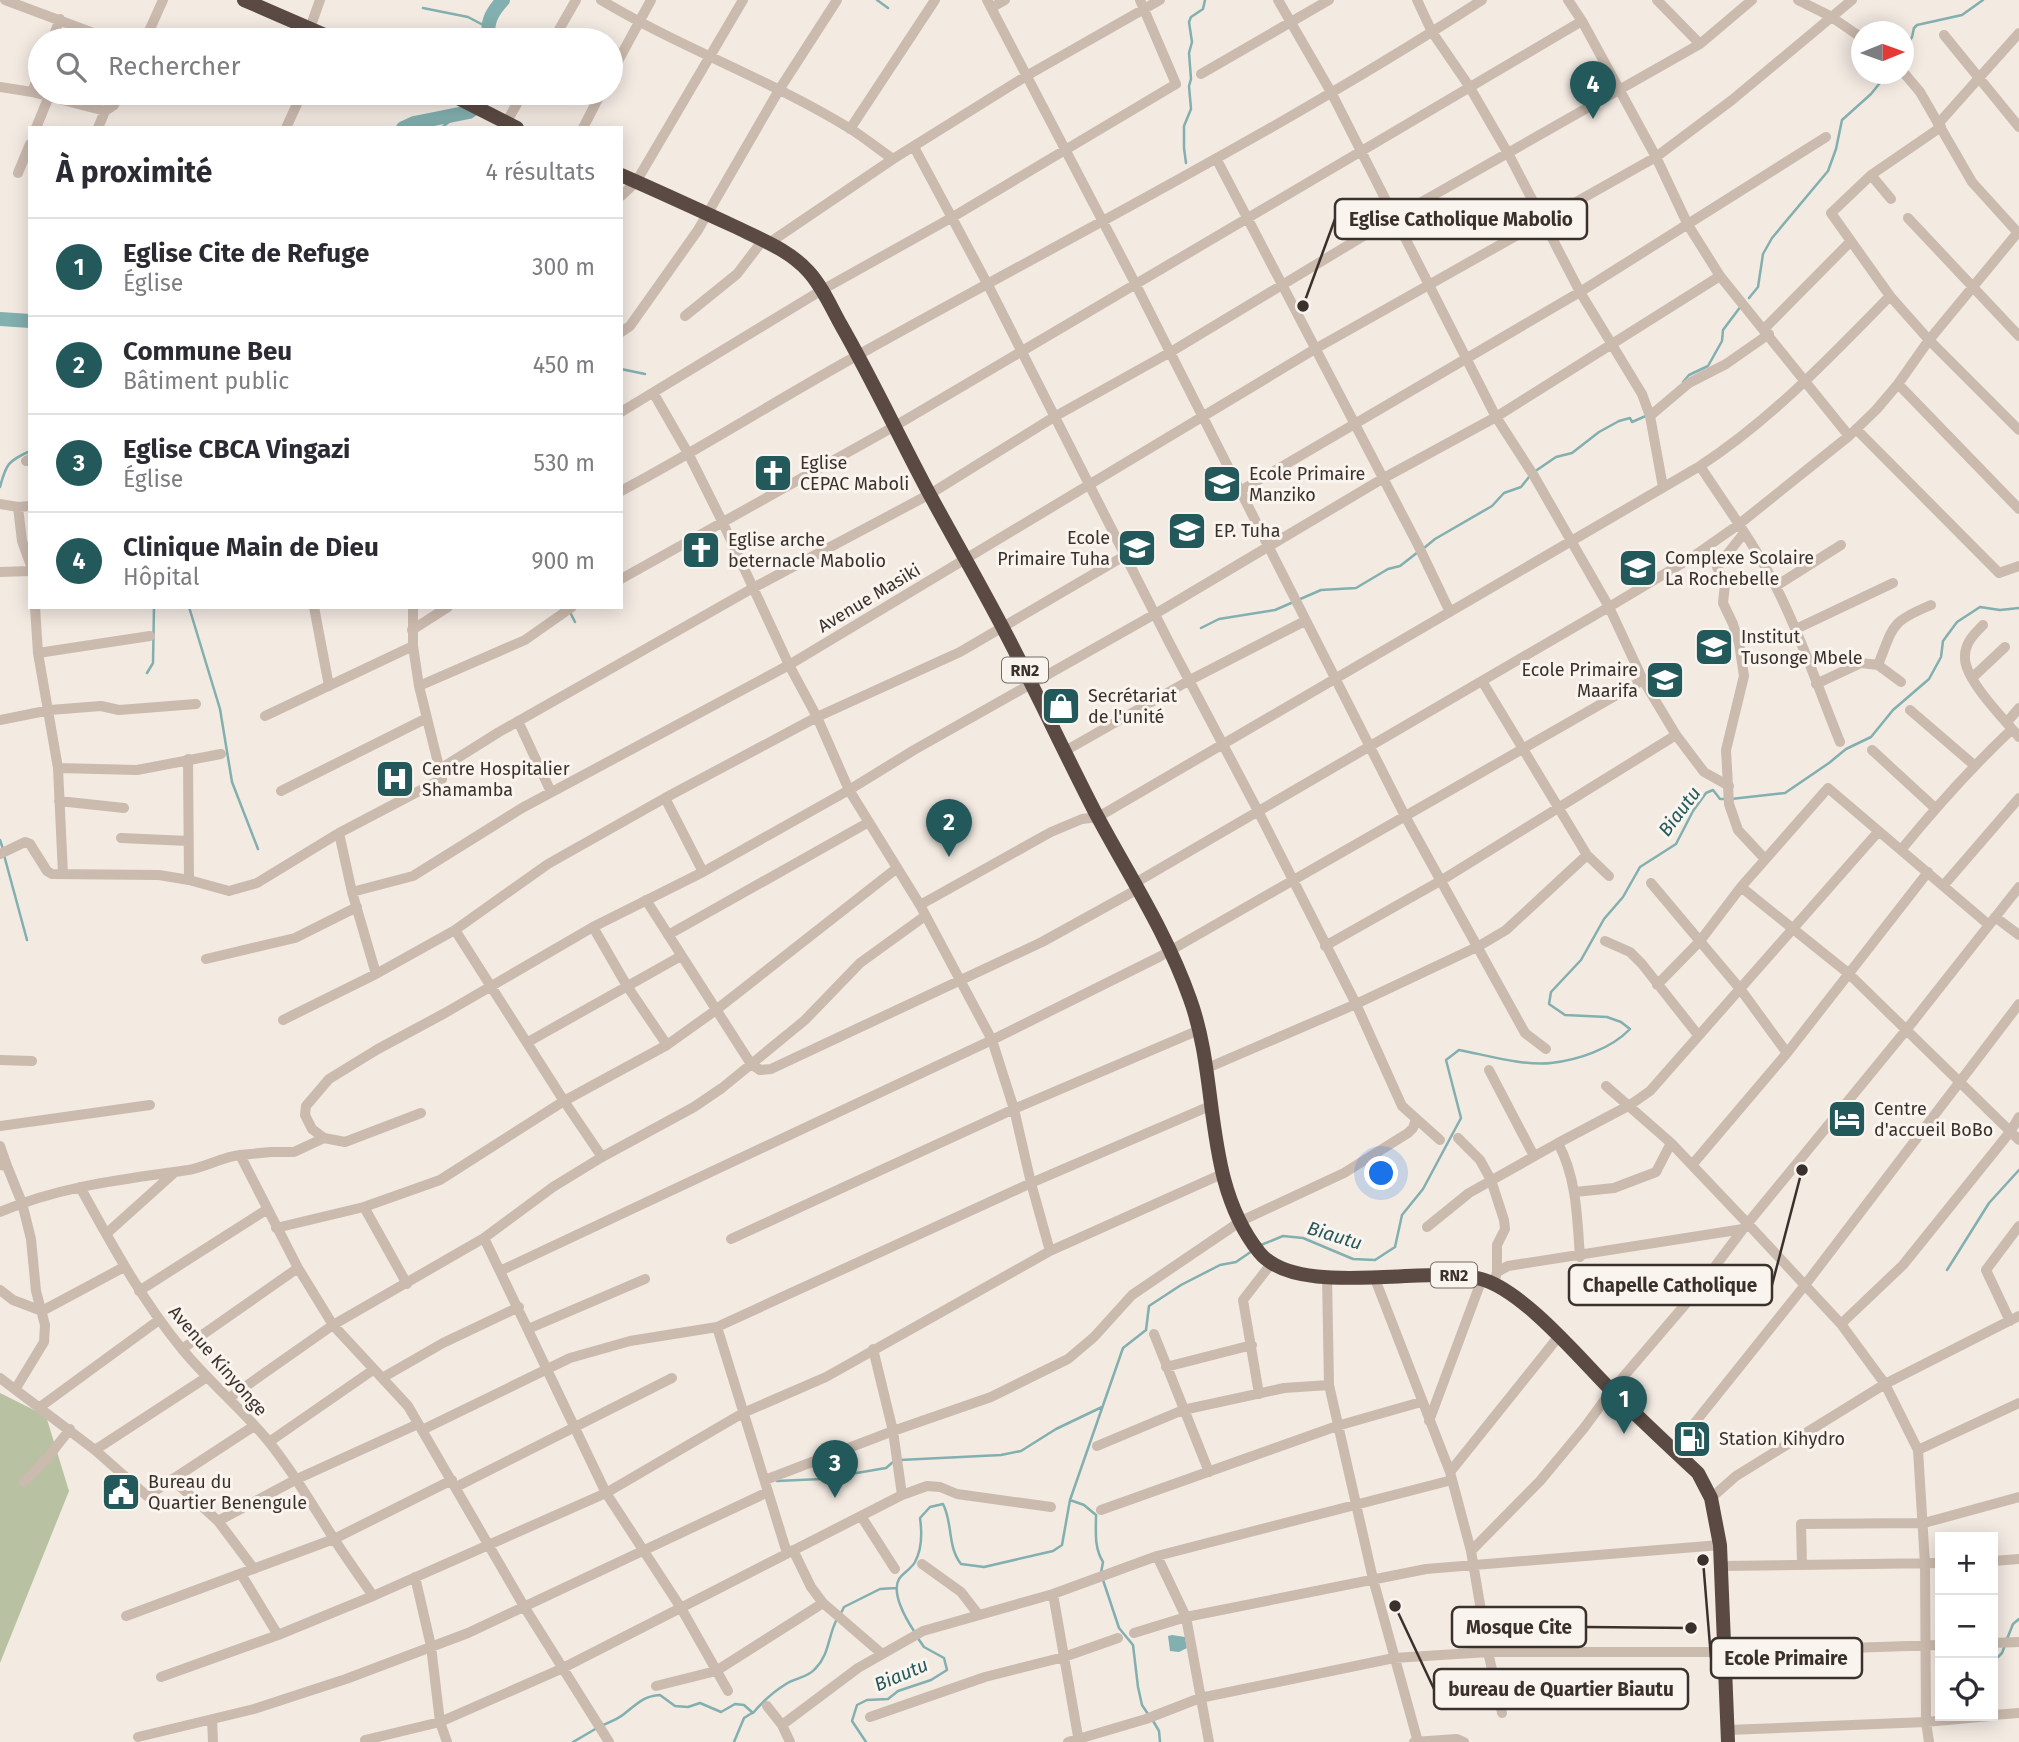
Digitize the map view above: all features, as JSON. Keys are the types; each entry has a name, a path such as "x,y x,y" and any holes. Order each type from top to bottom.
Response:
{"highway":[{"path":"244,0 310,28"},
{"path":"473,105 511,125"},
{"name":"RN2","path":"623,176 766,242 796,260 822,290 1003,628 1098,817 1170,950 1186,986 1199,1030 1222,1174 1241,1221 1256,1247 1271,1264 1306,1274 1375,1279 1459,1275 1491,1278 1559,1336 1698,1473 1711,1498 1720,1545 1728,1736"}],"street":[{"path":"5,0 82,28"},
{"path":"150,28 163,0"},
{"path":"310,28 320,0"},
{"path":"560,28 576,0"},
{"path":"601,0 638,22 779,90 850,128 892,159"},
{"path":"623,51 651,0"},
{"path":"623,194 636,181 743,0"},
{"path":"623,331 630,326 698,230 779,90 837,0"},
{"path":"850,128 935,0"},
{"path":"1005,0 989,4 1204,417 1405,816 1525,1033 1546,1049"},
{"path":"685,316 737,274 766,242 892,159 1141,4 1160,0"},
{"path":"1278,0 1331,92 1496,417 1532,473 1609,607 1643,680 1676,735 1704,772 1730,795"},
{"path":"1201,74 1329,0"},
{"path":"1417,0 1432,32 1469,86 1509,155 1580,292 1642,394 1663,487"},
{"path":"623,490 689,455 858,355 1217,160 1482,0"},
{"path":"1568,0 1656,157 1688,225 1720,276 1805,383 1853,433 1999,573 2019,566"},
{"path":"1657,0 1700,44"},
{"path":"440,769 753,588 930,494 1054,417 1169,353 1395,217 1509,155 1700,44 1752,0"},
{"path":"1798,0 1830,16 1851,31"},
{"name":"Avenue Masiki","path":"352,892 413,876 551,792 789,665 1315,349 1545,222 1656,157 1732,100 1852,0"},
{"path":"623,411 822,290 951,218 1176,85 1141,4"},
{"path":"57,28 60,19"},
{"path":"623,578 895,426 1582,21"},
{"path":"2019,34 1939,125 1871,175 1831,213 1890,296 1929,340 2019,430"},
{"path":"1944,35 2019,127"},
{"path":"646,900 751,1064 760,1070 771,1069 1042,942 1258,811 1741,529 1853,433 1899,384 1929,340 2019,233 1972,182 1913,84"},
{"path":"0,87 28,91"},
{"path":"37,126 45,105"},
{"path":"83,105 105,111"},
{"path":"99,126 105,111 114,105"},
{"path":"287,126 297,105"},
{"path":"511,125 518,105"},
{"path":"584,126 595,105"},
{"path":"1240,491 1580,292 1826,137"},
{"path":"914,147 988,285 1154,614 1258,811 1356,1004 1402,1106 1440,1140"},
{"path":"18,173 28,149"},
{"path":"1217,160 1450,612"},
{"path":"1871,175 1891,199"},
{"path":"1908,218 2019,336"},
{"path":"1648,414 1689,383 1726,364 1766,332 1850,242"},
{"path":"421,1113 345,1142 324,1138 312,1129 305,1115 306,1106 329,1079 593,927 703,872 849,790 1382,479 1496,417 1720,276"},
{"path":"919,905 1051,832 1082,819 1098,817 1700,466 1734,444 1805,383 1890,296"},
{"path":"1899,384 2019,509"},
{"path":"654,394 722,521 789,665 817,717 849,790 919,905 992,1040 1014,1109 1050,1251"},
{"path":"1700,466 1776,586 1796,629 1840,742"},
{"path":"0,504 28,506"},
{"path":"18,507 22,541 28,558"},
{"path":"1741,529 1717,567 1725,584 1723,603 1736,633 1744,676 1726,750 1730,795 1738,830 1765,858"},
{"path":"1776,586 1841,545"},
{"path":"283,1020 376,974 455,930 548,864 817,717 960,652 1126,555"},
{"path":"0,572 28,571"},
{"path":"1796,629 1893,583"},
{"path":"1878,664 1894,625 1907,615 1931,605"},
{"path":"35,609 38,653 58,768 63,874"},
{"path":"314,609 329,686"},
{"path":"2,853 25,842 30,844 47,871 52,874 159,875 229,891 257,883 339,833 442,779 419,686 413,646 413,609"},
{"path":"412,630 445,609"},
{"path":"419,686 525,640 569,609"},
{"path":"1065,751 1190,680 1305,621"},
{"path":"1983,625 1969,640 1965,656 1972,678 2013,729"},
{"path":"38,653 150,636"},
{"path":"265,716 413,646"},
{"path":"1972,678 2005,647"},
{"path":"1816,684 1861,663 1878,664 1901,682"},
{"path":"502,1270 992,1040 1170,950 1643,680"},
{"path":"1482,681 1587,855 1609,876"},
{"path":"0,720 50,710 196,704"},
{"path":"1901,850 1974,765 2013,729 2019,708"},
{"path":"1910,710 1974,765"},
{"path":"281,791 427,718"},
{"path":"519,721 551,792"},
{"path":"1325,946 1441,880 1676,735"},
{"path":"1872,750 1935,808"},
{"path":"58,768 137,770 221,754"},
{"path":"188,759 188,880"},
{"path":"1657,985 1700,941 1765,858 1828,788 1943,886 1992,921 2019,935"},
{"path":"1943,886 2019,798"},
{"path":"666,799 703,872"},
{"path":"59,801 124,808"},
{"path":"668,935 869,822"},
{"path":"1427,1227 1469,1193 1630,1105 1650,1091 1878,832"},
{"path":"339,833 352,892 376,974"},
{"path":"121,838 188,841"},
{"path":"1205,1069 1356,1004 1479,946 1506,930 1587,855"},
{"path":"276,1228 365,1207 440,1180 564,1101 667,1045 716,1010 897,868"},
{"path":"1692,1165 1787,1053 1928,872"},
{"path":"1651,883 1741,990 1787,1053"},
{"path":"1741,887 1848,973 2019,1140"},
{"path":"1471,1551 1540,1481 1584,1428 1612,1390 1695,1293 1907,1030 2019,887"},
{"path":"206,959 295,938 357,907"},
{"path":"229,1398 333,1325 484,1238 553,1187 694,1107 805,1020 860,963 925,916"},
{"path":"593,927 627,986 667,1045"},
{"path":"455,930 603,1157"},
{"path":"1605,941 1630,952 1642,964 1698,1035"},
{"path":"528,1042 681,956"},
{"path":"1673,1450 1805,1285 2019,1004"},
{"path":"731,1239 1014,1109 1199,1030"},
{"path":"0,1060 32,1060"},
{"path":"1489,1070 1534,1156"},
{"path":"1606,1086 1671,1143 1746,1227 1841,1324 1885,1384 1918,1450 1924,1523 1926,1722 1929,1742"},
{"path":"0,1126 150,1105"},
{"path":"218,1521 297,1479 420,1427 570,1357 630,1341 717,1327 1031,1183 1210,1106"},
{"path":"1841,1324 1903,1265 2010,1132 2019,1117"},
{"path":"765,1480 992,1396 1068,1359 1094,1337 1132,1295 1241,1221 1344,1172 1408,1133 1416,1119"},
{"path":"0,1212 79,1187 192,1170 240,1155 294,1152 324,1138"},
{"path":"1429,1421 1491,1278 1497,1245 1505,1229 1491,1180 1480,1160 1458,1138"},
{"path":"1558,1143 1568,1162 1575,1192 1580,1257"},
{"path":"1575,1192 1614,1188 1656,1172 1671,1143"},
{"path":"0,1146 3,1166 22,1203 31,1238 36,1291 45,1325 44,1342 16,1388"},
{"path":"240,1155 266,1210 333,1325 408,1406 524,1608 608,1742"},
{"path":"106,1234 176,1171"},
{"path":"161,1677 373,1596 606,1493 743,1413 826,1377 1050,1251 1222,1174"},
{"name":"Avenue Kinyonge","path":"79,1187 124,1267 159,1320 207,1377 269,1442 297,1479 373,1596"},
{"path":"365,1207 407,1284"},
{"path":"139,1291 266,1210"},
{"path":"1711,1498 1736,1476 1885,1384 2014,1318 1986,1270 2019,1226"},
{"path":"1491,1278 1508,1266 1580,1257 1746,1227"},
{"path":"484,1238 502,1270 606,1493 681,1608 728,1691"},
{"path":"1259,1394 1243,1300 1271,1264"},
{"path":"0,1290 13,1300 42,1311 124,1267"},
{"path":"182,1349 298,1268"},
{"path":"1327,1276 1329,1385 1373,1579 1417,1742 1457,1739 1464,1742"},
{"path":"528,1329 645,1279"},
{"path":"1375,1279 1451,1476 1471,1551 1488,1652 1502,1713"},
{"path":"382,1378 443,1343 519,1307"},
{"path":"40,1407 159,1320"},
{"path":"717,1327 768,1492 790,1552 823,1603 881,1653"},
{"path":"1154,1334 1209,1472"},
{"path":"782,1726 858,1668 923,1631 1053,1594 1157,1556 1451,1476 1559,1336"},
{"path":"1166,1367 1252,1345"},
{"path":"873,1349 893,1431 902,1495"},
{"path":"269,1442 373,1370"},
{"path":"95,1450 207,1377"},
{"path":"0,1378 70,1429 147,1496 254,1426"},
{"path":"127,1616 334,1539 574,1428 672,1378"},
{"path":"1097,1447 1183,1410 1284,1388 1329,1385"},
{"path":"1101,1510 1338,1426 1421,1402"},
{"path":"1918,1450 2019,1404"},
{"path":"24,1482 70,1429"},
{"path":"172,1479 218,1521 254,1569"},
{"path":"365,1740 440,1722 561,1669 902,1495 927,1486 940,1487 957,1494 1051,1507"},
{"path":"138,1737 254,1709 346,1679 468,1633 768,1492"},
{"path":"1802,1565 1801,1524 1924,1523 2019,1497"},
{"path":"861,1516 895,1569"},
{"path":"1134,1633 1186,1617 1426,1569 1720,1545"},
{"path":"1157,1556 1186,1617 1209,1742"},
{"path":"1998,1560 2019,1559"},
{"path":"1721,1566 1935,1563"},
{"path":"922,1564 961,1592 978,1614"},
{"path":"241,1574 278,1634"},
{"path":"415,1577 431,1646 440,1722 447,1742"},
{"path":"1053,1594 1075,1741 1200,1698 1394,1658 1488,1652 1724,1652 1935,1645"},
{"path":"656,1686 716,1671 823,1603"},
{"path":"870,1717 985,1677 1064,1657 1118,1638"},
{"path":"767,1706 790,1742"},
{"path":"1998,1715 2019,1713"},
{"path":"212,1719 213,1742"},
{"path":"1728,1736 1937,1721"}],"green space":[{"path":"0,1393 46,1416 69,1491 0,1663"}],"water":[{"path":"1168,1636 1185,1637 1187,1648 1179,1652 1170,1651"}],"waterway":[{"path":"488,28 495,9 503,0"},
{"path":"877,0 888,8"},
{"path":"1186,163 1184,126 1191,109 1189,53 1192,42 1189,22 1191,17 1203,9 1205,0"},
{"path":"1914,28 1917,25 1962,15 1983,0"},
{"path":"423,8 468,17 487,27"},
{"path":"1749,298 1758,287 1763,254 1772,238 1828,171 1842,120 1879,84"},
{"path":"407,126 469,112 477,105"},
{"path":"444,126 457,116"},
{"path":"1683,382 1689,375 1708,366 1722,341 1723,330 1741,306"},
{"path":"0,319 28,321"},
{"path":"623,369 645,374"},
{"path":"1534,472 1556,457 1572,453 1599,432 1619,421 1630,418 1632,422 1648,415"},
{"path":"0,487 9,464 28,452"},
{"path":"1424,548 1492,506 1504,493 1521,487 1529,477"},
{"path":"1201,628 1219,619 1275,610 1321,590 1356,588 1388,569 1400,566 1418,552"},
{"name":"Biautu","path":"1731,799 1785,793 1846,749 1871,737 1893,710 1929,679 1941,657 1943,641 1957,622 1980,607 2000,610 2019,608"},
{"path":"147,673 153,663 154,609"},
{"path":"190,609 220,709 232,782 258,849"},
{"path":"570,612 575,622"},
{"name":"Biautu","path":"1261,1245 1283,1236 1303,1238 1353,1259 1375,1260 1395,1247 1402,1215 1423,1189 1461,1118 1446,1060 1459,1050 1529,1063 1561,1061 1604,1048 1630,1029 1607,1017 1565,1015 1549,1004 1551,992 1581,960 1604,919 1623,897 1640,867 1676,844 1706,793 1713,790 1720,799 1725,799"},
{"path":"0,840 3,849"},
{"path":"4,855 27,940"},
{"path":"1947,1270 1989,1203 2019,1170"},
{"name":"Biautu","path":"914,1631 900,1606 897,1585 919,1552 920,1518 930,1507 943,1504 954,1550 961,1564 984,1567 1053,1551 1062,1545 1070,1500 1123,1348 1146,1330 1149,1306 1181,1285 1220,1265 1236,1262 1252,1251"},
{"path":"900,1460 1001,1455 1021,1451 1056,1429 1102,1407"},
{"path":"777,1481 821,1479 886,1468 893,1462"},
{"path":"1070,1500 1084,1505 1096,1515 1097,1545 1103,1562 1101,1573"},
{"path":"1103,1580 1119,1628 1133,1645 1138,1687 1142,1705 1148,1714"},
{"path":"841,1613 844,1607 880,1589 896,1588"},
{"path":"603,1725 645,1699 660,1695 675,1706 688,1707 700,1703 721,1712 735,1704 744,1705 753,1713 777,1690 815,1669 824,1657 837,1619"},
{"path":"2007,1639 2013,1624 2019,1619"},
{"name":"Biautu","path":"866,1742 852,1721 857,1705 867,1700 888,1699 898,1691 931,1680 947,1670 944,1658 924,1647 917,1637"},
{"path":"1997,1658 2005,1645"},
{"path":"734,1742 744,1718 752,1713"},
{"path":"1152,1719 1159,1731 1160,1742"},
{"path":"573,1742 597,1728"}],"place":[{"name":"Clinique Main de Dieu","path":"1593,119"},
{"name":"Eglise Catholique Mabolio","path":"1303,306"},
{"name":"Eglise CEPAC Maboli","path":"773,473"},
{"name":"Ecole Primaire Manziko","path":"1222,484"},
{"name":"EP. Tuha","path":"1187,531"},
{"name":"Ecole Primaire Tuha","path":"1137,548"},
{"name":"Eglise arche beternacle Mabolio","path":"701,550"},
{"name":"Complexe Scolaire La Rochebelle","path":"1638,568"},
{"name":"Institut Tusonge Mbele","path":"1714,647"},
{"name":"Ecole Primaire Maarifa","path":"1665,680"},
{"name":"Secrétariat de l'unité","path":"1061,706"},
{"name":"Centre Hospitalier Shamamba","path":"395,779"},
{"name":"Commune Beu","path":"949,857"},
{"name":"Centre d'accueil BoBo","path":"1847,1119"},
{"name":"Chapelle Catholique","path":"1802,1170"},
{"name":"Eglise Cite de Refuge","path":"1624,1434"},
{"name":"Station Kihydro","path":"1692,1439"},
{"name":"Bureau du Quartier Benengule","path":"121,1492"},
{"name":"Eglise CBCA Vingazi","path":"835,1498"},
{"name":"Ecole Primaire","path":"1703,1560"},
{"name":"bureau de Quartier Biautu","path":"1395,1606"},
{"name":"Mosque Cite","path":"1691,1628"}]}
